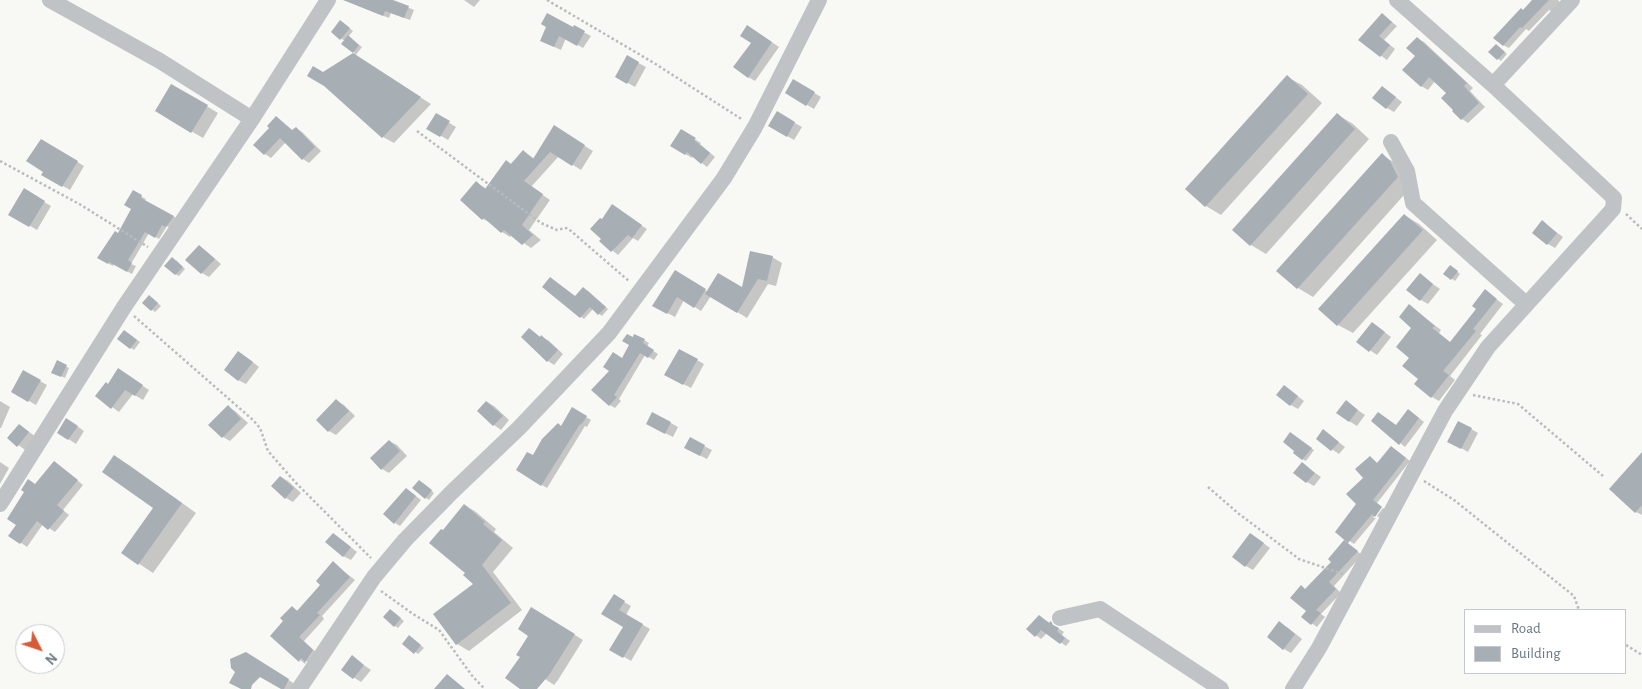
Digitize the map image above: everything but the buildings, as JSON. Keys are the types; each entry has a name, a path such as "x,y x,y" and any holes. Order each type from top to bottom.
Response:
{"street":[{"path":"50,0 160,61 252,119"},
{"path":"0,504 124,307 252,119 328,0"},
{"path":"300,689 381,568 412,533 519,428 610,333 724,178 755,127 819,0"},
{"path":"1293,689 1319,648 1445,411 1457,392 1488,347 1613,209 1614,203 1614,198 1397,0"},
{"path":"1492,85 1572,0"},
{"path":"1391,142 1407,172 1413,203 1526,304"},
{"path":"1060,618 1100,609 1221,689"}],"path":[{"path":"547,0 755,127"},
{"path":"418,131 540,223 557,230 566,228 572,231 640,291"},
{"path":"0,161 81,205 160,254"},
{"path":"1614,203 1642,229"},
{"path":"124,307 254,420 260,428 268,451 279,464 381,568"},
{"path":"1457,392 1518,404 1603,476"},
{"path":"1412,474 1454,500 1574,596 1579,609"},
{"path":"1208,487 1239,514 1299,559 1356,578"},
{"path":"370,583 439,630 484,689"},
{"path":"1627,646 1642,656"}]}
